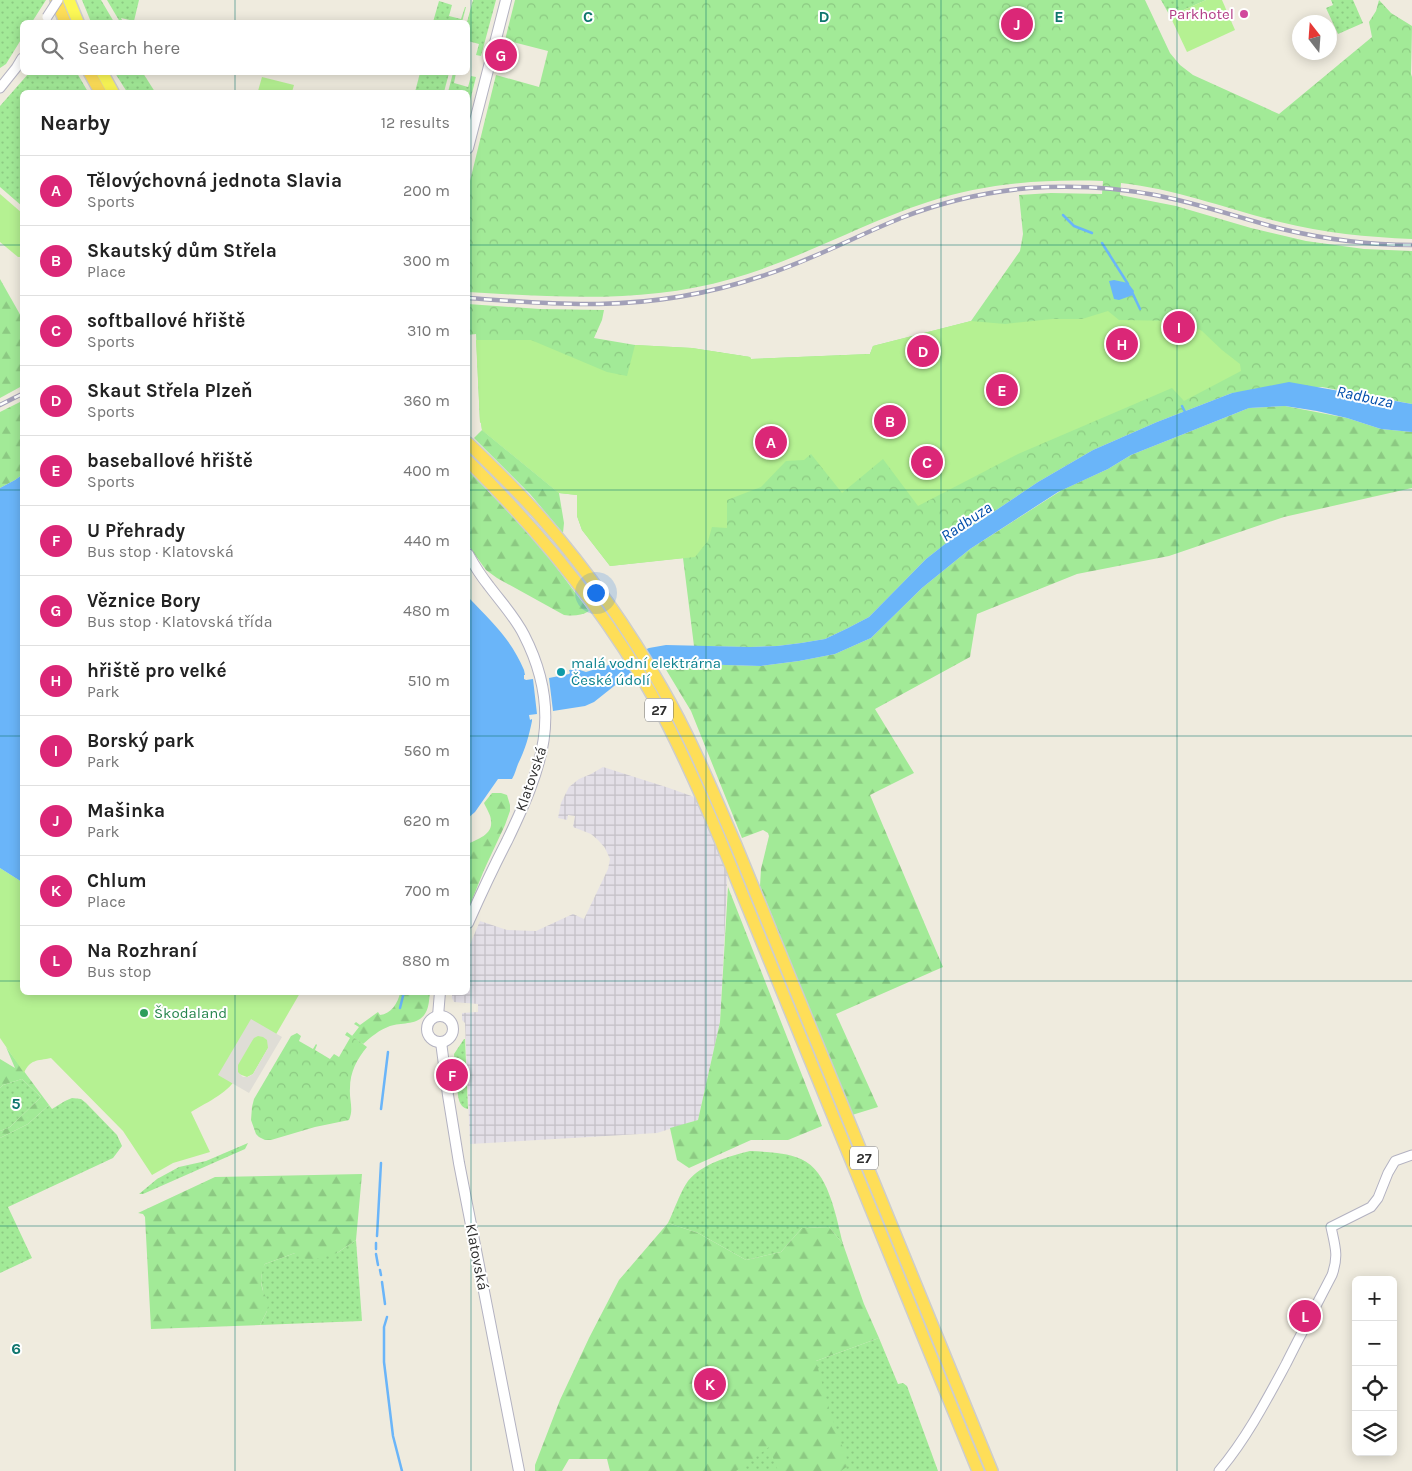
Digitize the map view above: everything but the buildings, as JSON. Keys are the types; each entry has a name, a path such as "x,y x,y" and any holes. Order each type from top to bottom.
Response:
{"highway":[{"path":"57,0 65,20"},
{"path":"91,75 99,90"},
{"name":"27","path":"470,445 545,521 582,569 611,609 662,688 695,751 736,845 992,1471"},
{"name":"27","path":"470,463 502,494 549,547 575,580 601,616 652,695 700,793 978,1471"}],"main road":[{"path":"69,0 77,20"},
{"path":"470,140 506,0"},
{"path":"104,75 112,90"},
{"name":"Klatovská","path":"470,557 488,585 511,614 530,647 543,688 546,724 543,748 534,781 470,919"},
{"path":"438,1016 440,995"},
{"path":"438,1016 449,1019 453,1027 451,1036 441,1042 432,1039 427,1030 430,1021 438,1016"},
{"name":"Klatovská","path":"441,1042 458,1154 519,1471"}],"street":[{"path":"46,20 57,0"},
{"path":"0,88 20,61"},
{"path":"1219,1471 1234,1453 1276,1383 1332,1275 1336,1263 1336,1248 1332,1227 1371,1207 1378,1198 1388,1173 1395,1162 1412,1156"}],"shaded area":[{"path":"603,767 697,798 711,806 729,845 720,1022 698,1120 657,1133 470,1144 465,1023 462,1020 462,1013 478,1012 478,1004 454,1002 452,995 470,995 470,944 480,921 507,930 536,931 573,914 584,919 608,869 610,859 605,848 598,840 591,834 573,827 575,816 568,815 567,820 558,818 561,803 569,787 579,779"},
{"path":"251,1019 282,1037 249,1093 218,1075","holes":["258,1036 267,1040 268,1048 253,1074 243,1077 238,1072 238,1065 254,1038"]}],"green space":[{"path":"0,0 46,0 33,20 20,20 20,41 6,64 0,68"},
{"path":"82,0 101,0 113,20 90,20"},
{"path":"107,0 139,0 134,20 121,18 122,20 119,20"},
{"path":"473,0 496,0 481,56 476,55 479,44 470,42 470,20 468,20"},
{"path":"515,0 1145,0 1170,53 1180,65 1193,75 1279,114 1372,37 1369,22 1376,11 1379,0 1391,13 1412,26 1412,239 1346,234 1296,226 1162,190 1121,183 1120,195 1176,206 1251,228 1306,241 1364,249 1412,251 1412,404 1322,387 1232,393 1157,422 1093,450 1038,482 959,533 926,559 869,617 825,639 777,646 694,646 683,558 610,566 582,530 577,516 577,495 559,493 482,430 476,334 470,335 470,304 540,309 604,310 594,338 635,345 692,348 750,357 751,359 870,354 873,346 971,321 1020,251 1023,234 1019,195 1051,193 1102,194 1103,181 1036,182 971,190 903,211 756,271 699,287 666,292 600,297 470,292 470,181 496,75 539,87 548,51 505,40"},
{"path":"1161,0 1206,0 1170,16"},
{"path":"1206,0 1222,0 1235,30 1187,52 1170,16"},
{"path":"1331,0 1353,0 1363,23 1338,34 1337,15 1329,15 1326,8 1333,5"},
{"path":"439,1 452,5 449,16 461,19 466,7 463,20 434,20"},
{"path":"27,75 78,75 87,90 20,90 20,204 0,187 0,106"},
{"path":"116,75 144,75 154,90 126,90"},
{"path":"419,75 448,75 445,90 416,90"},
{"path":"452,75 456,75 454,83 468,87 471,76 476,77 470,101 470,90 449,90"},
{"path":"262,77 294,85 293,90 258,90"},
{"path":"0,194 20,211 20,257 0,242"},
{"path":"0,279 20,314 20,387 0,398"},
{"path":"1108,311 1119,320 1180,321 1190,324 1202,331 1240,364 1241,371 1184,401 1172,388 1018,454 918,506 883,459 842,493 811,454 804,460 786,461 761,487 727,500 727,528 712,527 708,541 695,557 610,566 582,530 577,516 577,495 559,493 482,430 480,422 476,340 531,340 607,372 627,376 635,345 692,348 750,357 751,359 870,354 873,346 971,321 1005,324 1052,319 1082,319"},
{"path":"20,402 20,476 0,488 0,412"},
{"path":"1285,406 1347,418 1381,429 1412,432 1412,488 1284,517 1169,556 1077,574 977,614 970,657 875,709 914,773 870,795 943,967 836,1014 878,1107 852,1115 760,886 761,869 769,836 768,833 763,830 742,838 691,711 662,663 668,661 761,666 835,654 871,638 922,588 970,549 1062,490 1108,469 1131,455 1249,408"},
{"path":"482,430 559,493 564,523 563,533 530,494 474,438"},
{"path":"470,472 544,551 589,611 577,615 564,615 486,570 470,548"},
{"path":"492,793 501,793 507,795 510,811 470,905 470,843 484,836 491,826 491,819 484,803"},
{"name":"Škodaland","path":"0,868 20,881 20,995 299,995 253,1074 247,1077 239,1074 235,1081 224,1091 191,1112 210,1152 173,1163 152,1175 123,1131 51,1058 31,1063 24,1073 0,1038"},
{"path":"728,887 822,1126 788,1140 751,1140 689,1168 677,1160 670,1128 698,1120 720,1022"},
{"path":"400,995 430,995 428,1008 419,1020 386,1028 363,1044 352,1036 359,1027 354,1024 356,1022 360,1025 378,1012 380,1015 387,1013 398,1001"},
{"path":"347,1032 367,1047 357,1061 351,1077 351,1112 349,1120 315,1127 271,1140 259,1137 251,1120 254,1099 291,1036 297,1033 301,1036 299,1041 313,1049 316,1044 315,1050 330,1059 334,1054 339,1057 350,1038 345,1035"},
{"path":"464,1039 468,1109 464,1108 460,1103 454,1054"},
{"path":"6,1047 49,1105 28,1124 0,1138 0,1131 10,1127 41,1097 22,1079 3,1085 0,1088 0,1059 15,1068"},
{"path":"22,1079 41,1097 10,1127 0,1131 0,1088 3,1085"},
{"path":"72,1098 81,1099 86,1103 117,1135 122,1146 113,1158 8,1207 32,1258 0,1273 0,1138 28,1124 49,1105 52,1109"},
{"path":"248,1143 245,1149 143,1194 139,1194 157,1179 179,1167 206,1161"},
{"path":"750,1151 789,1155 811,1165 825,1184 830,1196 843,1244 829,1227 802,1228 781,1252 746,1260 698,1233 668,1223 682,1191 694,1175 708,1165 733,1155"},
{"path":"362,1174 356,1240 337,1253 309,1261 295,1253 265,1264 261,1283 269,1301 267,1311 260,1325 151,1329 145,1217 143,1214 138,1213 215,1177"},
{"path":"668,1223 698,1233 746,1260 781,1252 802,1228 829,1227 843,1244 864,1304 879,1338 816,1361 829,1409 849,1465 841,1471 778,1471 769,1447 736,1471 610,1471 607,1459 569,1459 562,1471 535,1471 535,1465 560,1400 619,1280"},
{"path":"356,1240 362,1321 260,1325 267,1311 261,1281 262,1269 265,1264 295,1253 337,1253"},
{"path":"879,1338 898,1384 903,1383 907,1386 938,1471 732,1471 816,1361"}],"water":[{"path":"1114,280 1128,283 1134,291 1133,295 1119,300 1114,299 1109,281"},
{"name":"Radbuza","path":"1289,382 1412,404 1412,432 1381,429 1347,418 1285,406 1249,408 1131,455 1108,469 1058,492 970,549 922,588 871,638 835,654 761,666 668,661 628,675 594,702 585,706 553,711 549,678 569,674 569,670 577,669 586,672 612,664 649,648 666,645 777,646 825,639 869,617 926,559 959,533 1038,482 1093,450 1157,422 1232,393"},
{"path":"20,476 20,881 0,868 0,488"},
{"path":"470,599 500,631 513,649 524,670 524,679 533,679 537,714 529,715 532,721 528,738 512,779 498,779 470,816"}],"waterway":[{"path":"1063,215 1074,226 1092,233"},
{"path":"1102,243 1128,284"},
{"path":"1133,294 1140,309"},
{"path":"1182,406 1186,414"},
{"path":"400,1008 403,995"},
{"path":"381,1109 388,1052"},
{"path":"377,1236 381,1163"},
{"path":"376,1243 376,1249"},
{"path":"376,1254 378,1265"},
{"path":"380,1270 381,1275"},
{"path":"382,1282 385,1304"},
{"path":"387,1317 384,1327 384,1362 393,1436 402,1471"}],"railway":[{"path":"470,298 599,304 640,302 702,293 780,270 901,218 932,207 996,192 1045,187 1092,187 1139,192 1187,202 1282,229 1314,236 1363,243 1412,245"},
{"path":"0,405 20,395"}],"place":[{"name":"Parkhotel","path":"1244,14"},
{"name":"Mašinka","path":"1017,24"},
{"name":"Věznice Bory","path":"501,55"},
{"name":"Borský park","path":"1179,327"},
{"name":"hřiště pro velké","path":"1122,344"},
{"name":"Skaut Střela Plzeň","path":"923,351"},
{"name":"baseballové hřiště","path":"1002,390"},
{"name":"Skautský dům Střela","path":"890,421"},
{"name":"Tělovýchovná jednota Slavia","path":"771,442"},
{"name":"softballové hřiště","path":"927,462"},
{"name":"malá vodní elektrárna České údolí","path":"561,672"},
{"name":"Škodaland","path":"144,1013"},
{"name":"U Přehrady","path":"452,1075"},
{"name":"Na Rozhraní","path":"1305,1316"},
{"name":"Chlum","path":"710,1384"}]}
